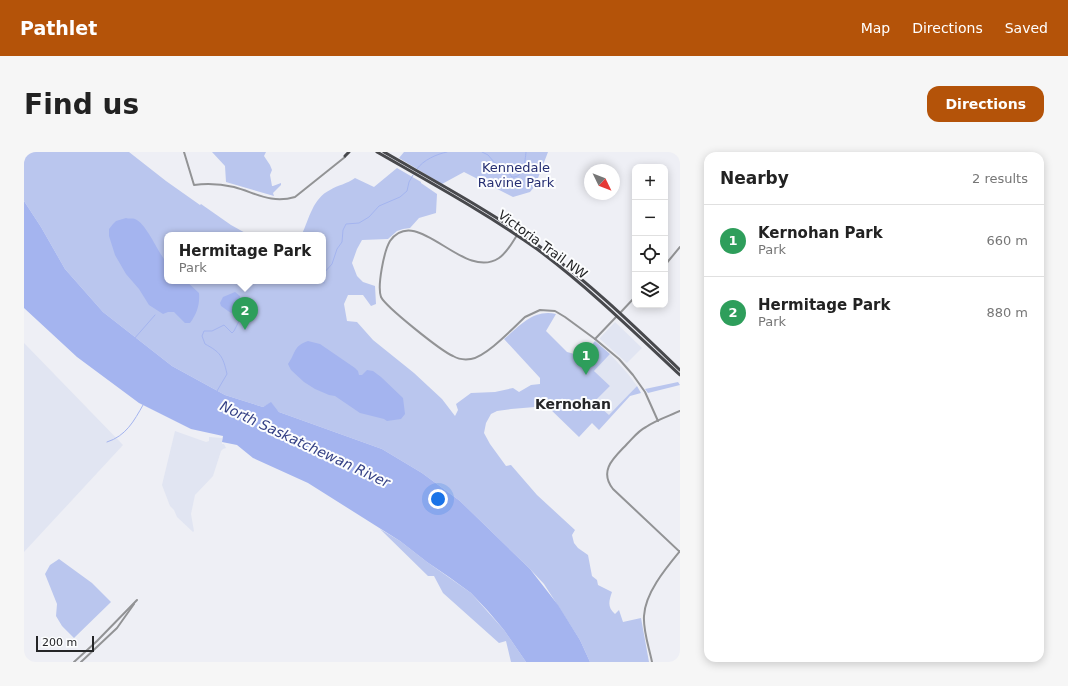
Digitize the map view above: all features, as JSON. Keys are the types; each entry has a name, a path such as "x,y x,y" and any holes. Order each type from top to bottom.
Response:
{"main road":[{"path":"345,156 350,152"},
{"name":"Victoria Trail NW","path":"377,152 407,167"},
{"name":"Victoria Trail NW","path":"385,153 518,234 618,315 680,370"},
{"name":"Victoria Trail NW","path":"618,315 680,375"}],"street":[{"path":"184,152 194,185 216,184 233,187 273,200 295,197 345,156"},
{"path":"518,234 509,248 500,257 493,261 482,263 468,260 418,232 407,231 399,233 387,246 379,283 381,297 391,309 443,350 458,358 470,359 483,354 526,317 540,310 559,313 596,339 619,358 633,374 658,421"},
{"path":"668,261 680,247"},
{"path":"596,339 632,300"},
{"path":"652,662 644,618 645,606 650,593 680,552 613,489 608,482 607,477 611,462 640,430 680,411"},
{"path":"74,662 137,600 117,628 81,662"}],"shaded area":[{"path":"615,322 642,348 627,363 600,339"},
{"path":"24,343 123,445 24,552"},
{"path":"610,354 637,386 609,416 594,402 610,386 594,371"},
{"path":"175,431 206,442 209,441 209,437 222,438 222,444 224,444 226,448 221,451 213,476 195,495 191,514 193,532 177,517 174,510 170,506 162,485"}],"green space":[{"path":"24,152 129,152 200,205 201,204 244,232 164,232 164,284 326,284 326,232 303,232 312,209 319,198 333,188 355,178 374,187 397,168 421,182 437,194 436,213 419,218 410,228 397,231 388,239 362,240 352,263 357,276 363,282 375,286 376,304 371,306 363,295 348,295 344,304 347,321 357,322 373,340 414,373 442,399 455,416 458,410 456,404 471,393 495,392 513,388 519,392 531,385 540,384 540,378 504,339 521,324 534,316 548,313 556,314 546,331 567,352 582,356 595,341 610,354 594,371 610,386 594,402 609,415 637,386 641,393 630,396 599,430 592,423 579,437 547,406 497,411 491,414 486,423 484,433 506,466 511,465 537,495 575,530 572,535 574,543 588,555 592,576 597,580 598,585 612,592 609,604 612,611 615,614 619,610 623,622 641,618 649,662 590,662 580,640 544,584 460,501 422,473 382,449 279,412 271,403 263,407 225,395 172,366 103,312 65,269 24,201"},
{"path":"212,152 266,152 264,156 272,170 270,175 272,186 281,183 281,185 273,193 274,196 226,182 225,166"},
{"name":"Kennedale Ravine Park","path":"404,152 548,152 535,186 530,192 513,197 464,172 442,184 399,158"},
{"path":"678,382 680,385 648,393 645,389"},
{"path":"380,529 400,541 471,593 504,630 526,662 511,662 506,641 499,643 443,593 434,576 428,576"},
{"path":"59,559 92,583 111,602 74,638 62,626 56,616 57,604 45,574 50,565"}],"water":[{"name":"North Saskatchewan River","path":"24,201 65,269 103,312 172,366 225,395 263,407 271,402 279,412 382,449 422,473 460,501 530,569 558,605 580,640 590,662 526,662 504,630 471,593 400,541 308,483 253,458 237,445 222,442 223,436 191,429 139,403 77,357 24,308"},
{"path":"126,218 134,219 139,222 148,232 164,259 164,284 189,284 199,293 198,309 190,323 185,323 174,312 163,314 149,305 139,289 126,274 115,255 109,236 109,229 116,221"},
{"path":"235,292 240,296 241,303 236,311 231,313 221,306 220,303 223,297"},
{"path":"308,341 320,344 355,368 359,375 362,375 367,370 373,371 381,377 403,398 405,414 401,419 387,421 360,413 335,396 315,389 304,382 291,370 288,364 297,348"}],"waterway":[{"path":"417,169 430,158 447,152"},
{"path":"482,152 488,155 494,162 504,167 512,177 516,177 521,172 526,152"},
{"path":"326,271 332,264 337,249 342,242 343,230 346,224 359,223 369,217 379,206 400,197 407,191 409,182 413,175"},
{"path":"134,339 155,315"},
{"path":"217,391 227,374 226,368 220,355 205,344 202,336 204,331 212,331 224,325 232,333 240,319 239,317"},
{"path":"107,442 119,436 129,427 143,405"}],"place":[{"name":"Hermitage Park","path":"245,330"},
{"name":"Kernohan Park","path":"586,375"}],"district":[{"name":"Kernohan","path":"573,404"}]}
